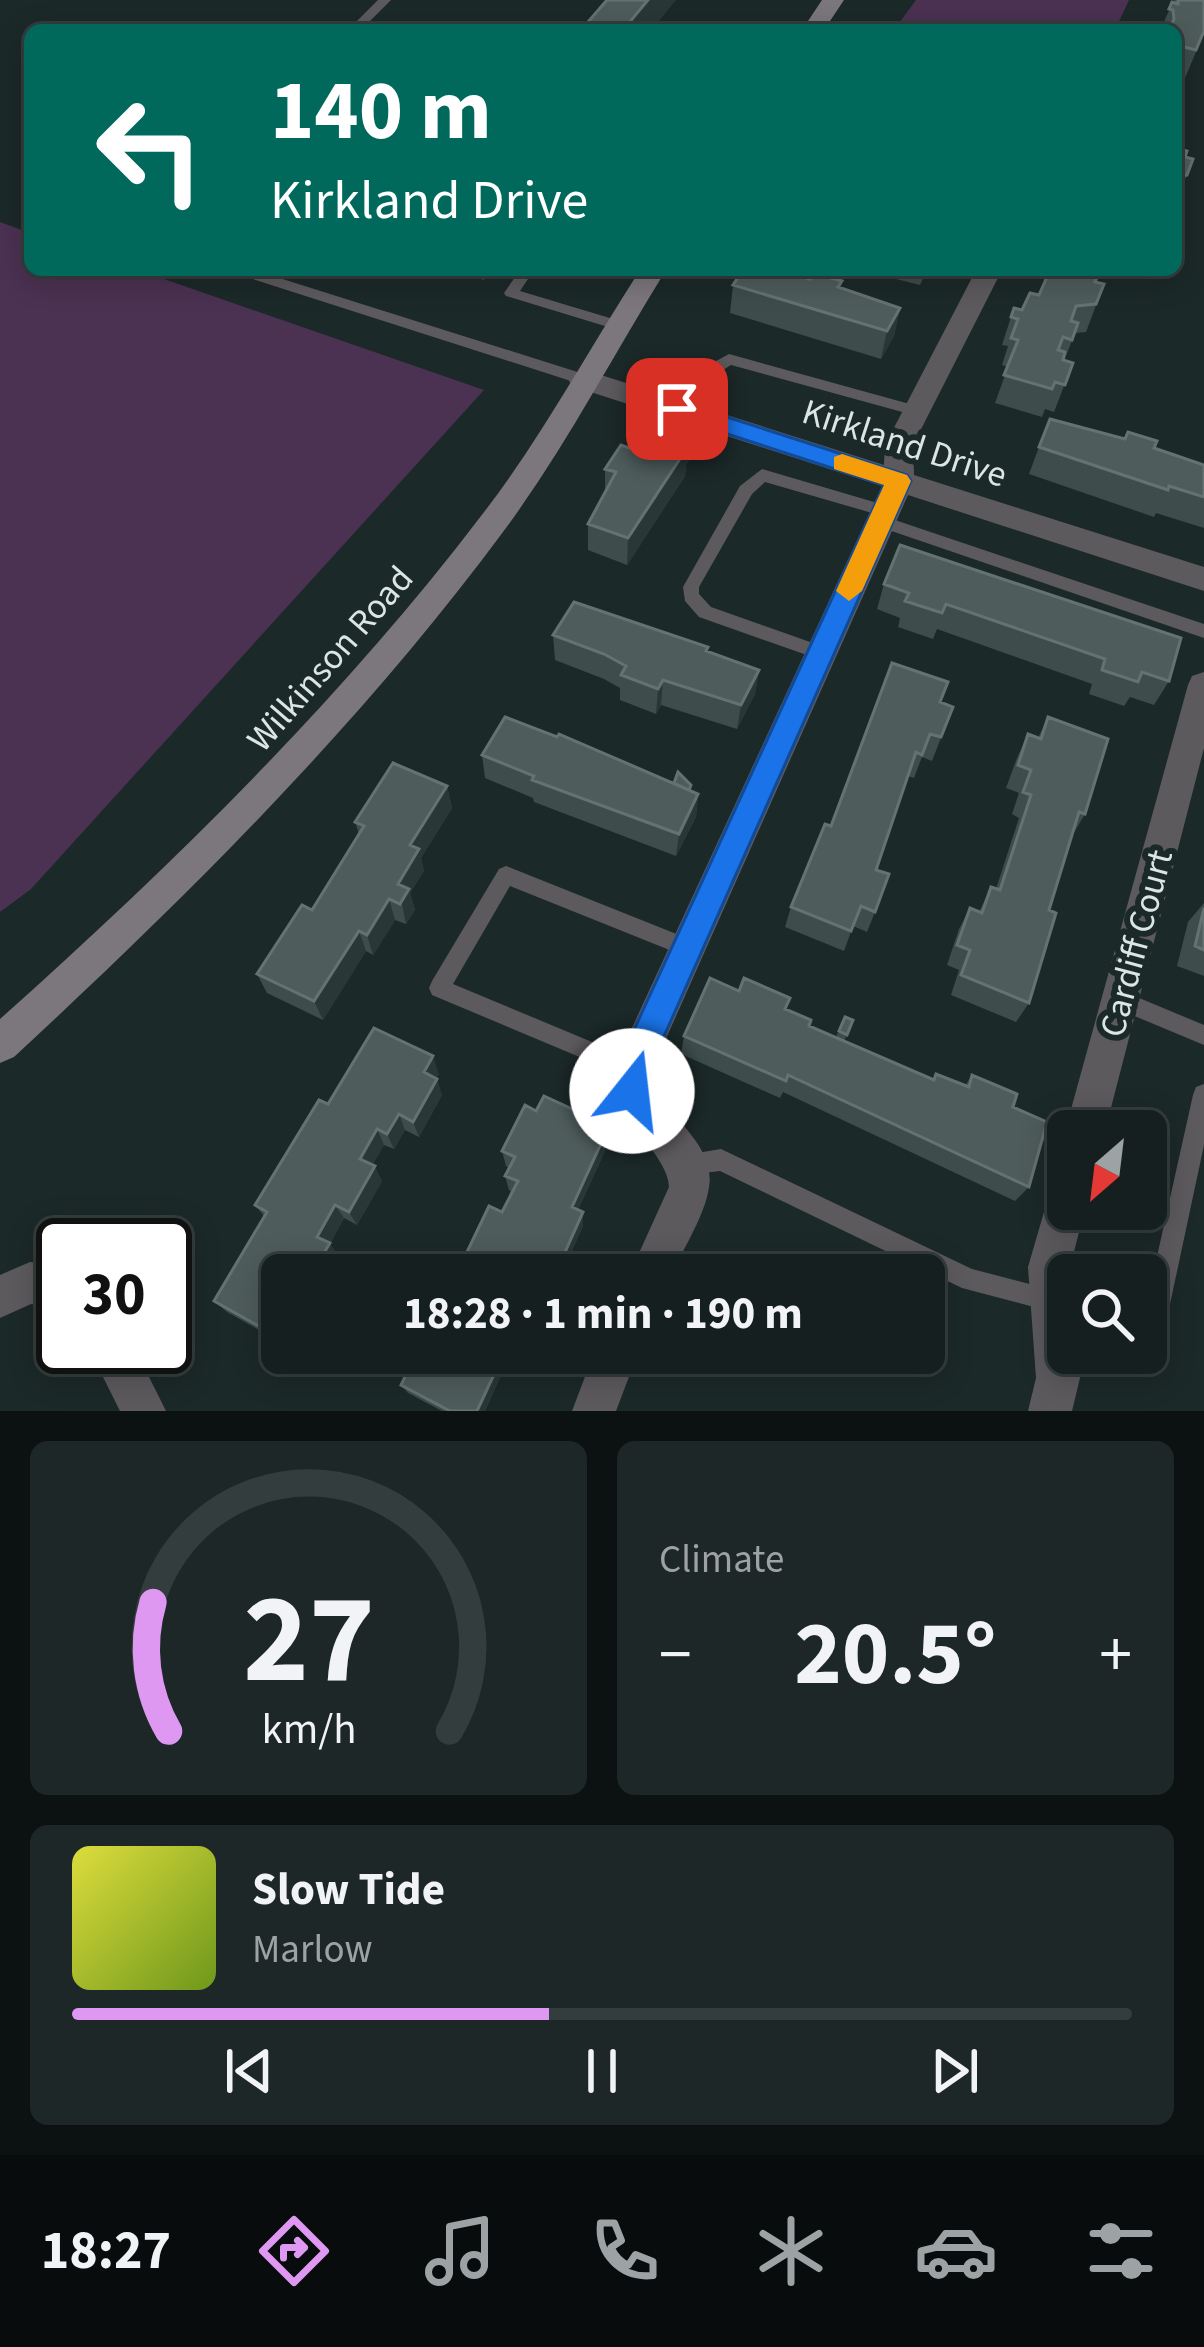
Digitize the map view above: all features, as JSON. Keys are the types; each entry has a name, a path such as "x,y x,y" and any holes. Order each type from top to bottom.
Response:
{"main road":[{"name":"Wilkinson Road","path":"0,1044 236,822 374,672 494,522 645,276"}],"street":[{"path":"659,1254 689,1188 687,1163 644,1112 632,1091 632,1069 888,504 896,455 986,276"},
{"name":"Kirkland Drive","path":"582,379 677,409 888,504 1204,580"},
{"name":"Cardiff Court","path":"1091,1110 1204,685"},
{"path":"0,1297 36,1284"},
{"path":"124,1374 144,1411"},
{"path":"594,1411 608,1374"},
{"path":"1050,1411 1058,1374"}],"lane":[{"path":"360,24 385,0"},
{"path":"257,276 582,379"},
{"path":"523,276 511,293 618,325"},
{"path":"677,409 710,371 729,359 916,411"},
{"path":"821,652 696,605 691,587 746,490 763,475 888,504 1204,631"},
{"path":"632,1069 440,988 506,875 687,948"},
{"path":"1120,1000 1204,1036"},
{"path":"1167,1264 1204,1095"},
{"path":"687,1163 722,1160 970,1280 1047,1299"}],"shaded area":[{"path":"916,0 1129,0 1118,24 898,24"},
{"path":"0,222 24,231 24,276 155,276 484,390 31,889 0,912"}],"building":[{"path":"607,0 648,0 628,24 586,24"},
{"path":"1178,0 1204,0 1204,31 1196,50 1182,46 1182,24 1172,24 1173,10 1169,9 1172,2 1178,4"},
{"path":"1182,150 1187,151 1185,157 1193,159 1187,175 1182,175"},
{"path":"739,276 824,276 842,281 838,287 900,308 887,331 733,285"},
{"path":"1047,276 1098,276 1095,282 1104,284 1096,304 1076,306 1071,321 1078,323 1072,340 1063,337 1058,350 1065,352 1063,360 1073,363 1065,385 1055,382 1052,389 1004,375 1018,340 1011,338 1018,319 1011,317 1014,308 1022,310 1030,293 1039,295"},
{"path":"664,403 701,416 682,447 687,448 628,538 588,524 616,472 605,469 621,445 629,448 639,432 644,434"},
{"path":"1050,419 1125,439 1128,432 1157,441 1154,448 1204,465 1204,497 1169,486 1168,490 1039,447"},
{"path":"900,545 1181,638 1169,681 1142,672 1138,682 1102,670 1105,659 946,604 942,613 905,601 909,593 884,584"},
{"path":"574,602 708,647 706,651 759,670 741,705 663,680 658,689 621,675 626,666 604,654 553,635"},
{"path":"892,663 948,682 940,702 953,707 941,737 930,734 922,755 916,752 876,870 889,874 875,912 861,906 851,931 791,907 825,824 831,826"},
{"path":"505,717 559,734 698,794 679,834 532,780 534,776 482,755"},
{"path":"1048,717 1108,739 1085,814 1079,812 1049,910 1056,913 1029,1003 961,975 970,950 957,945 970,908 982,913 991,887 1000,890 1031,795 1023,792 1031,770 1018,765 1028,734 1041,739"},
{"path":"393,763 447,786 410,845 419,849 398,884 409,889 400,904 389,899 367,935 359,931 314,1001 257,974 302,905 312,910 364,826 355,822"},
{"path":"678,772 691,785 689,790 674,783"},
{"path":"1204,908 1204,950 1195,946"},
{"path":"710,978 739,991 744,978 790,998 785,1009 811,1020 809,1026 934,1080 936,1074 969,1087 972,1075 1017,1094 1013,1107 1047,1122 1029,1187 788,1075 786,1081 684,1036"},
{"path":"845,1017 853,1020 847,1035 839,1031"},
{"path":"374,1028 433,1056 424,1072 437,1079 413,1122 399,1114 387,1134 377,1129 360,1159 375,1166 349,1212 335,1205 317,1237 330,1243 323,1254 261,1254 261,1327 214,1301 267,1212 255,1205 319,1100 328,1104"},
{"path":"544,1096 609,1126 572,1207 583,1212 564,1254 466,1254 489,1206 502,1212 518,1181 505,1176 515,1157 502,1151 525,1105 536,1111"},
{"path":"406,1374 494,1374 477,1411 450,1411 401,1385"}],"slow traffic":[{"path":"842,463 898,481 849,591"}],"route":[{"path":"632,1091 632,1069 898,481 677,409"}]}
